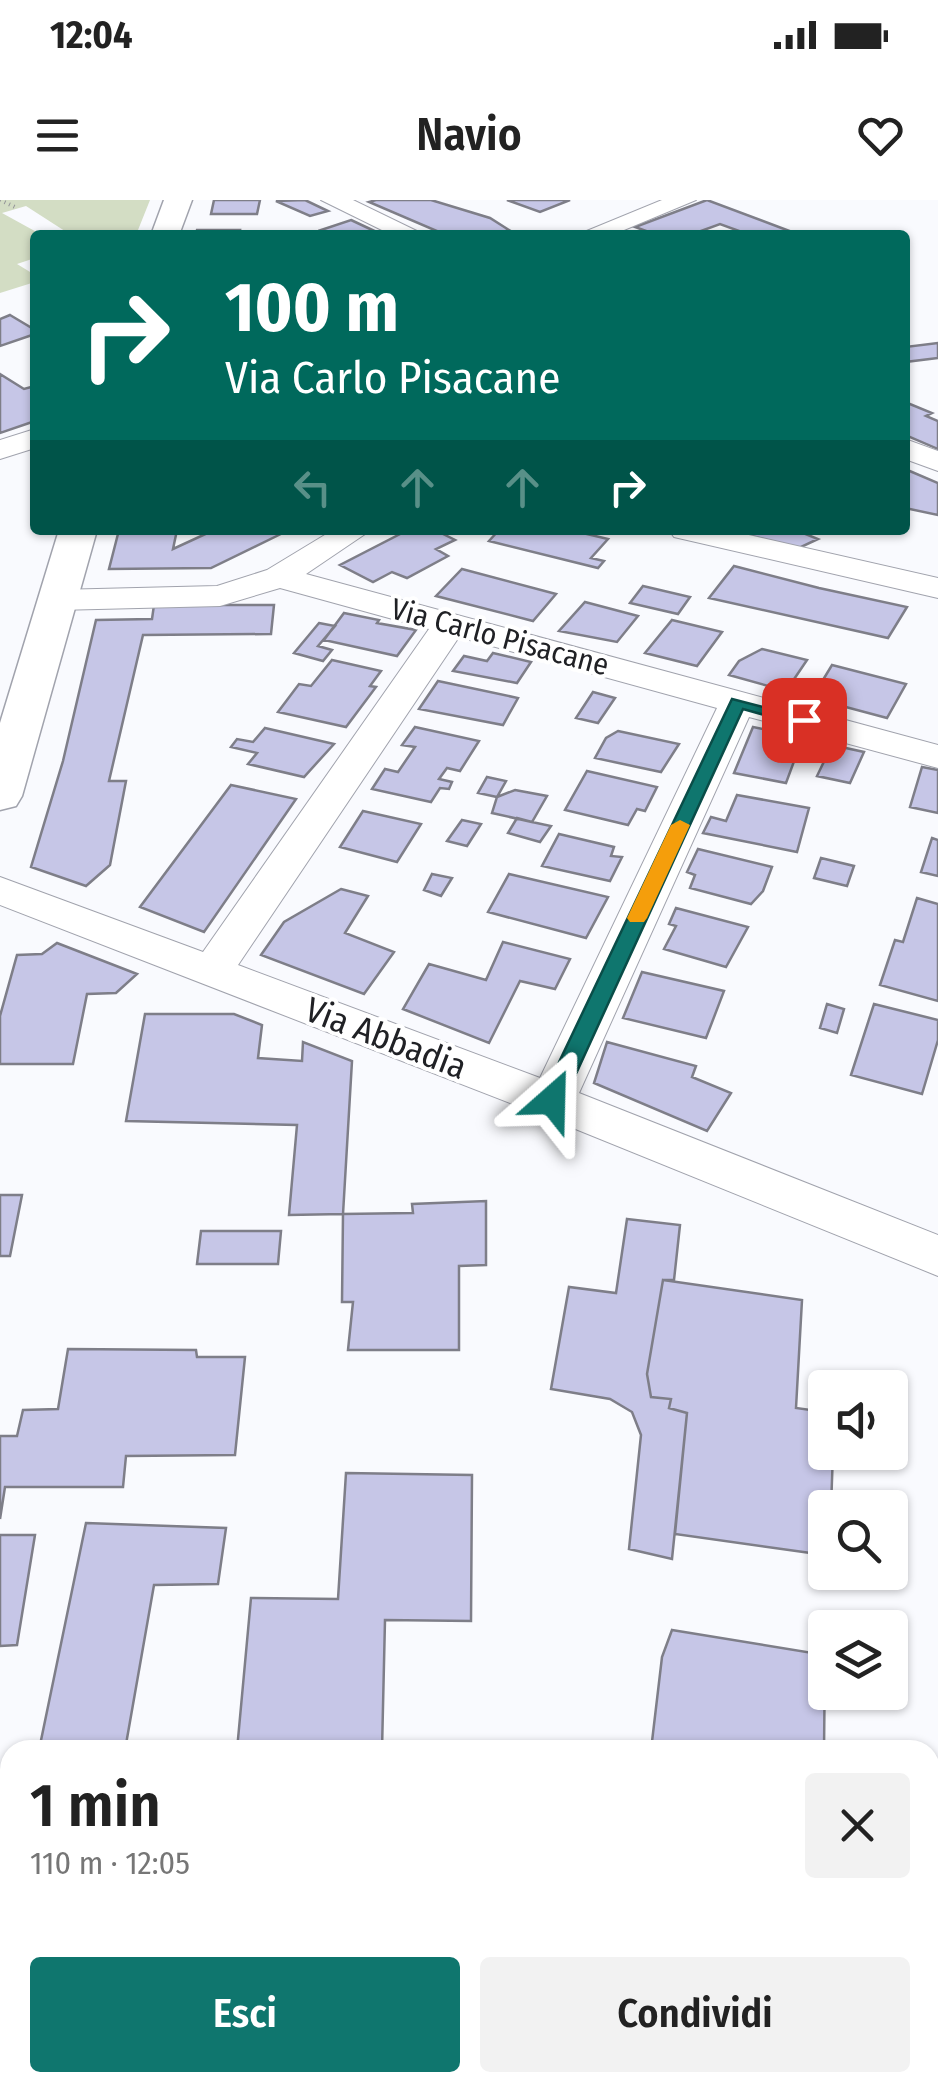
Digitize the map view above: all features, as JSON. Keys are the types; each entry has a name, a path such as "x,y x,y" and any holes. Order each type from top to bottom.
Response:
{"main road":[{"path":"167,230 178,200"},
{"path":"0,796 76,535"}],"street":[{"path":"334,200 402,230"},
{"path":"603,230 684,200"},
{"path":"0,450 30,440"},
{"path":"910,450 938,462"},
{"path":"57,600 220,596 279,577 347,535"},
{"path":"706,535 938,588"},
{"name":"Via Carlo Pisacane","path":"279,577 938,757"},
{"path":"211,972 450,624"},
{"path":"552,1100 738,702"},
{"name":"Via Abbadia","path":"0,890 552,1100 938,1256"}],"path":[{"path":"0,200 17,208"}],"green space":[{"path":"0,200 150,200 138,230 63,230 26,206 2,213 33,230 30,260 17,264 30,272 30,284 0,293"}],"building":[{"path":"214,200 260,200 257,214 211,214"},
{"path":"305,200 328,211 310,216 276,201"},
{"path":"431,200 490,218 509,230 434,230 369,202"},
{"path":"507,200 570,200 540,212"},
{"path":"707,200 787,230 736,230 720,224 704,230 635,227"},
{"path":"351,220 372,230 321,230"},
{"path":"10,315 30,327 30,336 0,346 0,319"},
{"path":"938,343 938,358 910,361 910,346"},
{"path":"0,374 24,389 30,387 30,423 0,433"},
{"path":"910,404 932,413 926,416 938,421 938,449 910,437"},
{"path":"910,471 938,483 938,515 910,509"},
{"path":"118,535 176,535 173,549 203,535 279,535 211,568 109,569"},
{"path":"398,535 445,535 455,540 436,549 448,556 407,578 392,572 373,582 340,565"},
{"path":"494,535 591,535 608,539 591,558 604,561 598,568 489,541"},
{"path":"747,535 808,535 818,539 799,548"},
{"path":"734,566 907,607 888,638 709,598"},
{"path":"462,569 556,594 533,621 436,596"},
{"path":"643,586 690,597 678,614 630,603"},
{"path":"585,602 638,616 617,642 559,631"},
{"path":"154,605 274,605 271,634 143,635 109,781 126,781 110,865 86,886 31,867 63,761 96,620 152,619"},
{"path":"344,613 416,630 397,656 324,640"},
{"path":"672,620 722,632 697,666 645,653"},
{"path":"319,623 335,626 318,646 332,650 323,661 294,653"},
{"path":"762,649 807,660 786,691 729,675 739,661"},
{"path":"493,653 531,662 517,683 453,671 464,656 487,661"},
{"path":"332,660 381,671 370,686 376,687 346,727 278,712 299,684 311,686"},
{"path":"832,665 906,684 887,718 812,698"},
{"path":"438,681 518,698 503,725 419,709"},
{"path":"593,692 615,698 598,723 576,718"},
{"path":"415,727 479,741 460,771 447,768 439,779 452,782 449,789 440,788 431,802 372,789 385,769 398,772 415,747 402,745"},
{"path":"753,727 803,737 786,783 734,773"},
{"path":"265,728 334,744 304,777 248,764 257,753 231,747 237,739 253,742"},
{"path":"618,731 679,744 661,772 595,758 606,738"},
{"path":"832,745 864,752 850,783 817,776"},
{"path":"922,767 938,770 938,813 910,807"},
{"path":"587,771 657,787 645,811 637,809 628,825 565,810"},
{"path":"487,777 506,781 497,797 478,793"},
{"path":"231,785 296,799 204,932 140,907"},
{"path":"515,790 547,796 532,822 492,813 497,797"},
{"path":"737,795 809,808 797,852 703,833 711,817 726,821"},
{"path":"363,811 421,824 397,862 340,847"},
{"path":"517,818 551,826 540,842 508,833"},
{"path":"462,820 481,824 467,846 447,841"},
{"path":"559,834 614,847 611,856 622,857 610,881 542,866"},
{"path":"932,838 938,840 938,876 921,872"},
{"path":"698,849 772,867 763,891 751,904 690,888 695,875 687,872"},
{"path":"821,858 854,866 847,886 814,878"},
{"path":"432,874 452,878 441,896 424,890"},
{"path":"509,874 608,897 586,938 488,912"},
{"path":"341,889 368,896 345,933 394,952 364,994 261,955 284,922"},
{"path":"917,898 938,904 938,1001 880,985 895,940 903,942"},
{"path":"676,908 748,927 726,967 664,949 676,926 669,924"},
{"path":"503,942 570,959 555,989 520,981 489,1043 403,1009 429,964 486,980"},
{"path":"57,943 137,974 116,993 87,994 73,1064 0,1064 0,1016 17,955 42,954"},
{"path":"642,972 724,991 706,1038 623,1018"},
{"path":"827,1004 844,1009 837,1033 820,1028"},
{"path":"874,1004 938,1020 938,1040 922,1094 851,1075"},
{"path":"145,1014 234,1014 262,1025 258,1058 302,1061 303,1042 352,1061 343,1214 289,1215 297,1125 126,1121"},
{"path":"607,1042 696,1066 692,1077 731,1093 707,1131 594,1083"},
{"path":"0,1195 22,1195 10,1256 0,1256"},
{"path":"486,1201 486,1265 459,1266 459,1350 348,1350 353,1302 342,1302 343,1214 413,1213 412,1204"},
{"path":"627,1219 680,1225 674,1280 663,1280 647,1374 651,1397 671,1399 669,1408 687,1413 672,1559 629,1549 641,1435 632,1412 610,1399 551,1389 569,1287 616,1293"},
{"path":"201,1231 281,1231 278,1264 197,1264"},
{"path":"663,1280 802,1300 796,1408 808,1410 808,1470 832,1470 832,1490 808,1490 808,1553 675,1534 687,1413 669,1408 671,1399 651,1397 647,1374"},
{"path":"68,1349 196,1350 197,1357 245,1357 235,1455 126,1456 123,1487 5,1487 0,1519 0,1436 17,1436 23,1410 58,1409"},
{"path":"346,1473 472,1475 471,1621 385,1620 382,1740 238,1740 251,1598 338,1599"},
{"path":"86,1523 226,1528 218,1584 154,1585 127,1740 41,1740"},
{"path":"0,1535 35,1535 17,1645 0,1646"},
{"path":"672,1630 808,1652 808,1710 824,1710 824,1740 652,1740 662,1657"}],"slow traffic":[{"path":"637,918 680,825"}],"route":[{"path":"552,1100 738,702 804,720"}]}
